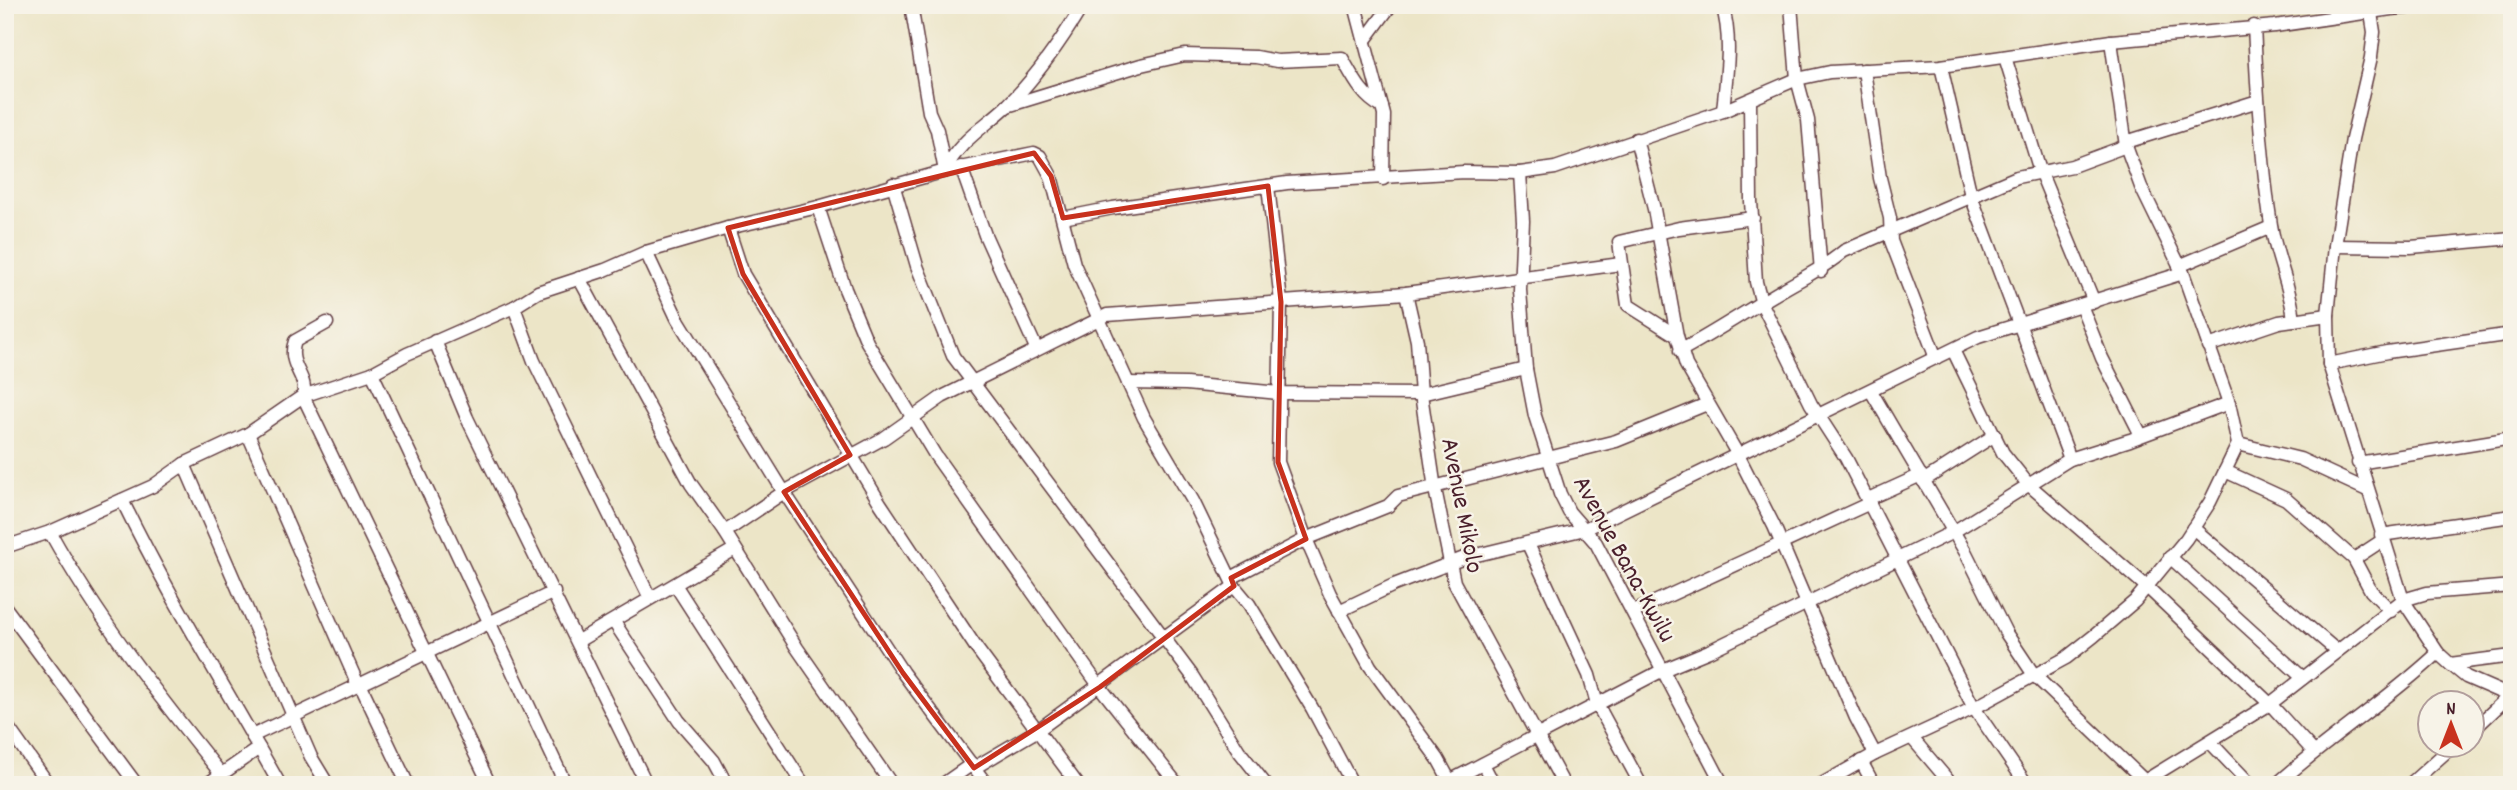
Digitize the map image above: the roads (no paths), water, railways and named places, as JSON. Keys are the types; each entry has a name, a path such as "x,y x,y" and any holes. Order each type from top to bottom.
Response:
{"street":[{"path":"911,5 929,112 937,130 945,171"},
{"path":"945,171 958,148 1007,106 1066,34 1083,5"},
{"path":"1355,5 1381,107 1383,179"},
{"path":"1365,40 1391,5"},
{"path":"1722,5 1727,22 1728,48 1723,111"},
{"path":"1791,5 1797,79 1808,120 1821,271"},
{"path":"1063,218 1268,186 1464,172 1520,173 1555,167 1723,111 1797,79 1830,72 1941,66 2111,41 2275,26 2371,8 2442,5"},
{"path":"2371,8 2371,57 2352,139 2335,246 2328,315 2329,364 2403,600 2438,653 2450,664 2466,677 2510,696 2486,718"},
{"path":"2254,26 2258,101 2272,227 2292,301 2294,320"},
{"path":"1820,785 1861,761 1974,708 2066,658 2135,601 2147,587 2210,502 2238,444 2229,403 2181,269 2141,187 2126,144 2111,41"},
{"path":"1007,106 1156,61 1196,55 1256,57 1277,61 1342,58 1359,87 1371,102 1381,107"},
{"path":"2005,57 2040,171 2094,302"},
{"path":"1941,66 1970,195 2070,459"},
{"path":"1864,70 1891,241 1936,358"},
{"path":"1749,101 1756,282 1762,304 1800,384 1869,501 1929,626 1974,708 2027,785"},
{"path":"1681,351 1800,279 1821,271 1844,251 1970,195 2040,171 2072,166 2126,144 2258,101"},
{"path":"1636,139 1659,234 1681,351 1707,404 1738,455 1782,546 1856,718 1875,754"},
{"path":"5,547 50,532 153,486 184,464 248,433 303,396 372,373 435,341 514,307 538,292 646,252 728,228 818,207 961,167 1026,154 1040,156 1051,176 1074,264 1144,418 1193,500 1233,582 1312,708 1353,785"},
{"path":"961,167 985,235 1036,348"},
{"name":"Avenue Bana-Kwilu","path":"1520,173 1521,278 1526,369 1535,416 1564,503 1586,529 1633,612 1723,785"},
{"path":"893,184 917,266 953,356 1191,674 1239,751 1266,785"},
{"path":"1268,186 1281,302 1278,462 1306,539 1339,611 1370,666 1438,759 1446,783 1663,670 1709,652 1953,532 2070,459 2229,403"},
{"path":"818,207 845,289 867,342 935,454 1100,687 1178,785"},
{"path":"1677,336 1635,313 1628,305 1619,242 1753,218"},
{"path":"1339,611 1394,584 1486,552 1586,529 1953,350 2017,322 2094,302 2181,269 2272,227"},
{"path":"728,228 743,274 850,455 977,649 1078,785"},
{"path":"2335,246 2411,247 2512,238"},
{"path":"646,252 677,318 784,492 903,673 987,785"},
{"path":"725,532 784,492 914,419 942,397 1097,318 1159,309 1406,293 1621,264"},
{"path":"579,278 691,484 725,532 797,648 892,785"},
{"name":"Avenue Mikolo","path":"1406,293 1417,341 1421,394 1450,565 1465,608 1564,785"},
{"path":"2081,305 2102,358 2141,435"},
{"path":"514,307 534,361 650,598"},
{"path":"2208,346 2294,320 2328,315"},
{"path":"327,323 295,341 293,362 304,383 303,396 490,785"},
{"path":"2329,364 2387,352 2512,334"},
{"path":"435,341 467,418 555,593 620,735 647,785"},
{"path":"1953,350 2013,468 2147,587 2270,704 2313,751"},
{"path":"1128,383 1186,384 1279,393 1421,394 1526,369"},
{"path":"372,373 566,785"},
{"path":"1871,391 1953,532 2006,633 2034,675 2144,783 2270,704 2403,600 2427,593 2512,586"},
{"path":"942,785 1038,730 1100,687 1233,582 1306,539 1388,506 1398,496 1550,460 1616,441 1707,404"},
{"path":"248,433 360,686 408,785"},
{"path":"1633,612 1782,546 1869,501 1922,478 1995,435"},
{"path":"2358,463 2512,438"},
{"path":"2238,444 2300,459 2367,491"},
{"path":"184,464 293,717 311,757 328,785"},
{"path":"2225,471 2286,499 2354,559 2371,591 2391,611"},
{"path":"122,500 153,563 280,785"},
{"path":"2354,559 2382,538 2512,516"},
{"path":"2193,528 2337,652"},
{"path":"50,532 79,584 107,625 222,775"},
{"path":"1528,544 1589,675 1597,704 1641,785"},
{"path":"578,641 735,549"},
{"path":"2170,557 2303,678"},
{"path":"676,586 804,785"},
{"path":"252,736 555,593"},
{"path":"5,607 136,785"},
{"path":"614,622 679,722 714,761 727,785"},
{"path":"2276,785 2313,751 2410,679 2438,653"},
{"path":"2450,664 2512,656"},
{"path":"5,723 49,785"},
{"path":"1912,738 1952,785"},
{"path":"2211,743 2250,785"},
{"path":"206,785 259,748"},
{"path":"2409,785 2439,758"},
{"path":"1861,761 1874,785"},
{"path":"1483,764 1494,785"}]}
